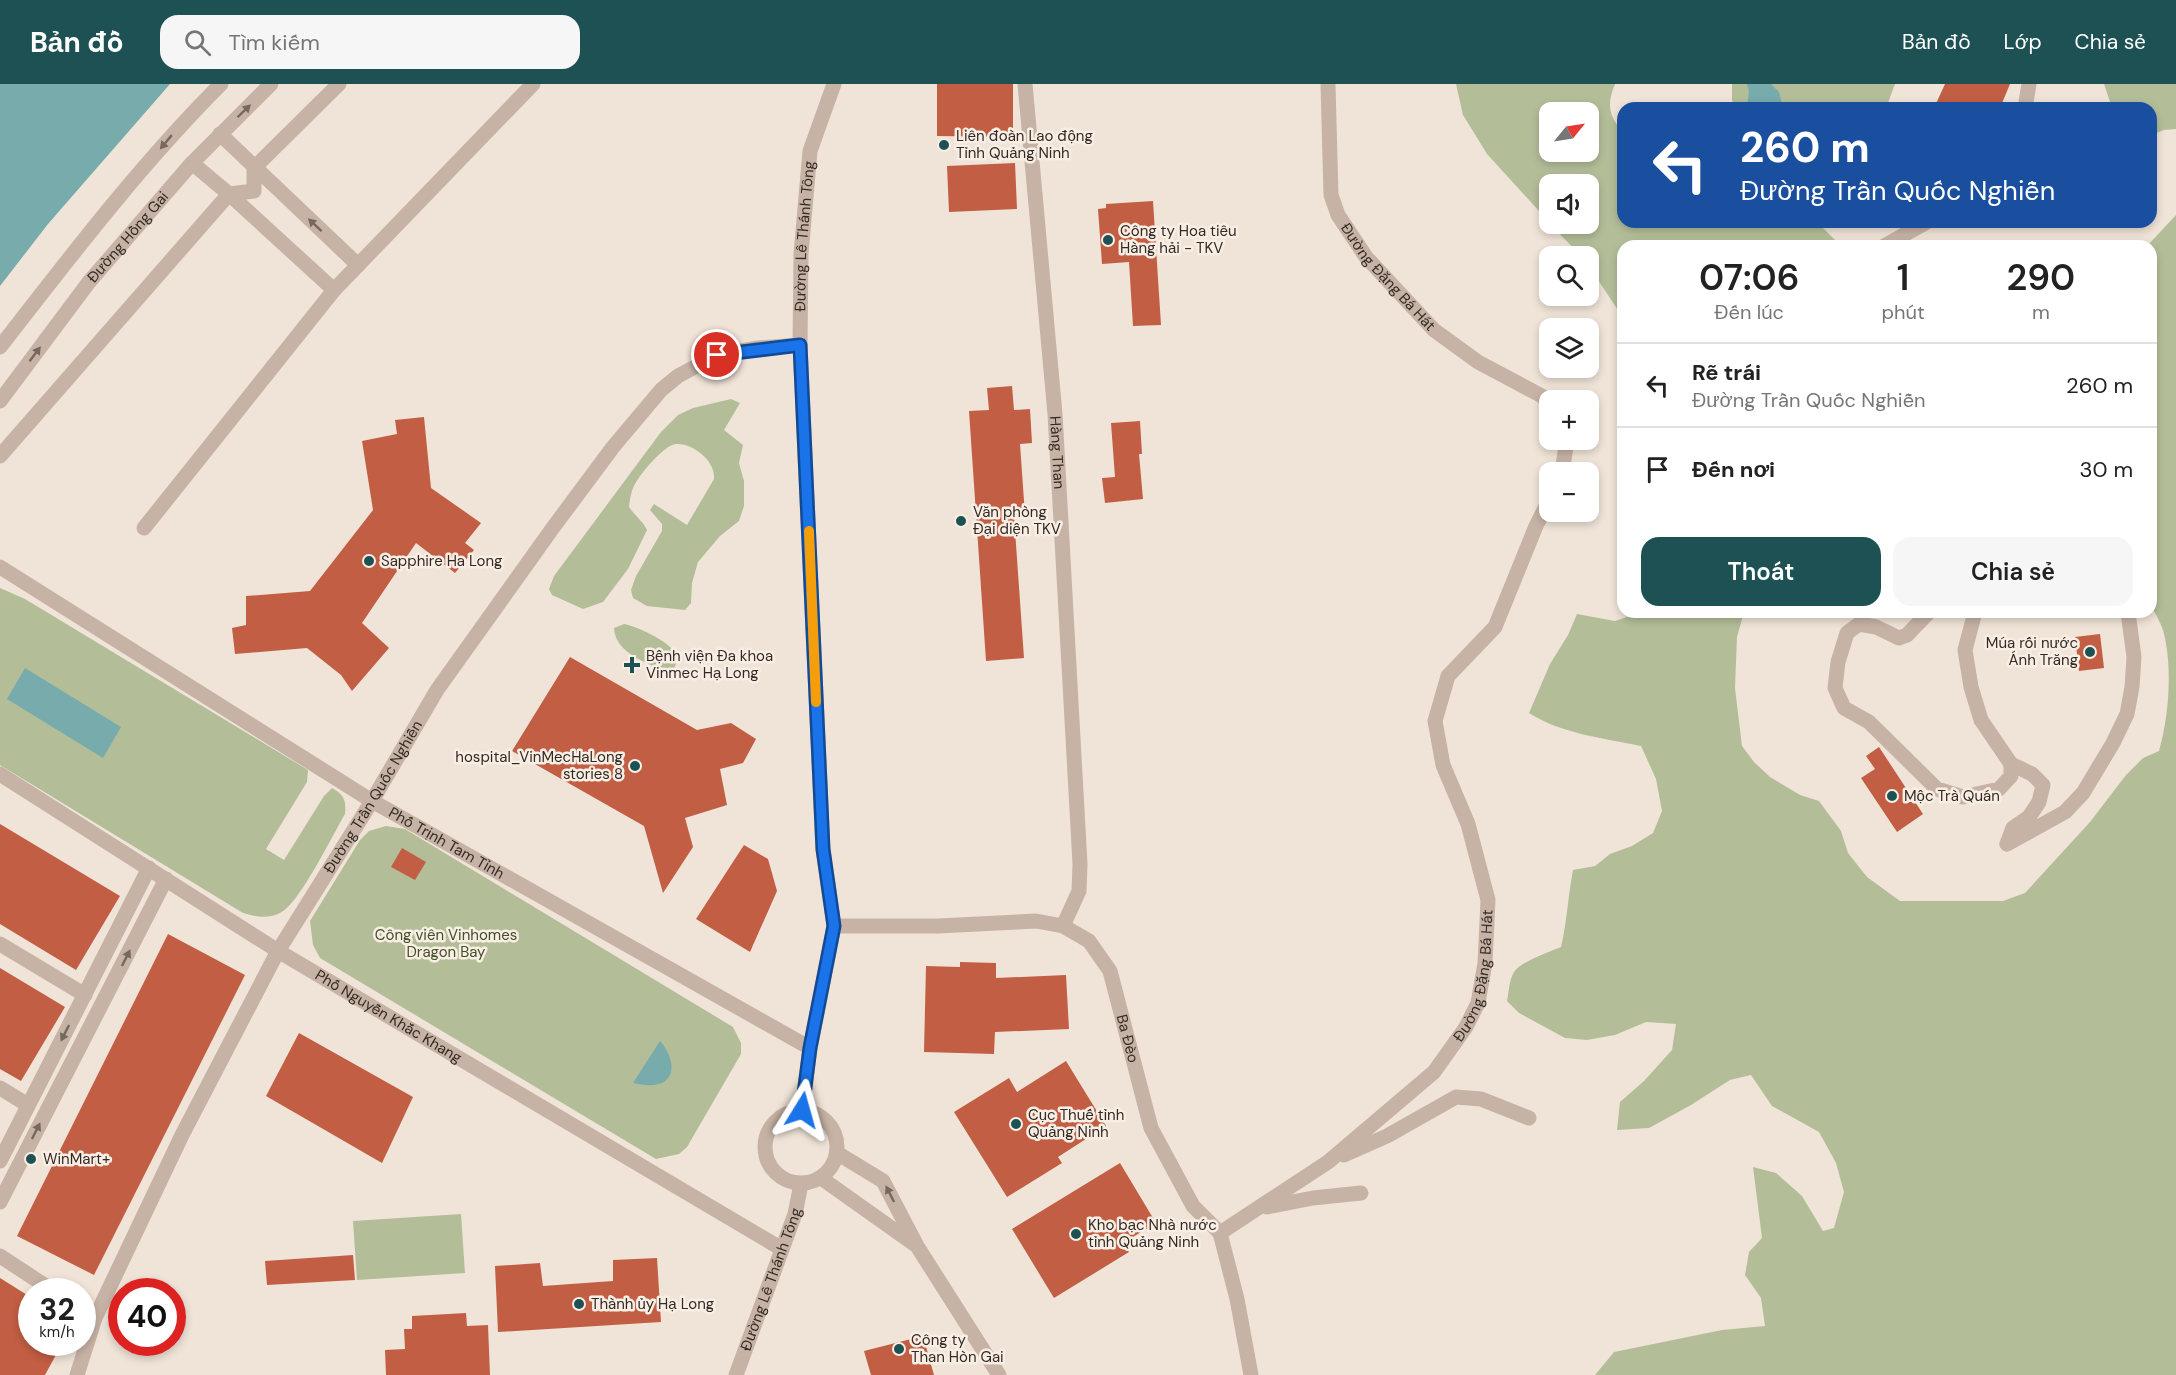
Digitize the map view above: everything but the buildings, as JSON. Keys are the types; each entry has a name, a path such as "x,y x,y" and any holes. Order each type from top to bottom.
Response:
{"street":[{"name":"Đường Hồng Gai","path":"0,347 73,252 185,120 221,84"},
{"name":"Đường Hồng Gai","path":"0,401 89,282 192,163 272,84"},
{"path":"0,456 230,194 254,190 254,168 339,84"},
{"path":"144,528 334,290 534,84"},
{"name":"Đường Lê Thánh Tông","path":"802,1110 810,1048 834,926 823,849 800,345 801,254 810,151 834,84"},
{"name":"Hàng Than","path":"1025,84 1055,414 1080,864 1079,891 1063,926"},
{"name":"Đường Đặng Bá Hát","path":"1328,84 1331,195 1338,215 1366,257 1434,330 1478,362 1539,394"},
{"path":"2026,102 2030,84"},
{"path":"220,134 358,265"},
{"path":"192,163 230,194 334,290"},
{"path":"1895,240 1916,228"},
{"name":"Đường Trần Quốc Nghiễn","path":"96,1301 278,951 372,801 437,690 585,483 661,390 678,376 717,355 800,345"},
{"name":"Đường Đặng Bá Hát","path":"1220,1233 1328,1162 1434,1072 1466,1027 1478,1003 1485,963 1488,900 1468,824 1443,765 1435,721 1448,676 1495,627 1539,520"},
{"name":"Phố Trịnh Tam Tỉnh","path":"0,567 372,801 810,1048"},
{"path":"1923,618 1907,635 1899,638 1876,627 1859,624 1847,633 1838,662 1835,688 1844,708 1869,722 1937,789 1954,795 1963,797 1999,789 2011,776 2011,764"},
{"path":"1973,618 1965,650 1971,687 1981,720 2011,764 2032,774 2043,785 2039,802 2029,817 2013,828 2007,844 2066,813 2084,793 2113,743 2127,714 2132,687 2134,657 2129,618"},
{"name":"Phố Nguyễn Khắc Khang","path":"0,774 278,951 782,1249"},
{"path":"0,1161 149,868"},
{"path":"0,1202 166,879"},
{"name":"Ba Đèo","path":"834,926 938,926 1036,921 1063,926 1089,941 1110,971 1151,1128 1194,1206 1220,1233 1237,1299 1251,1375"},
{"path":"0,944 85,995"},
{"path":"0,1088 28,1105"},
{"path":"1328,1162 1387,1136 1456,1097 1481,1099 1529,1118"},
{"path":"802,1110 821,1116 829,1123 838,1142 837,1153 829,1172 820,1178 801,1184 781,1178 773,1171 768,1162 765,1141 773,1122 782,1116 802,1110"},
{"path":"837,1153 883,1181 917,1246 999,1375"},
{"path":"820,1178 917,1246"},
{"name":"Đường Lê Thánh Tông","path":"736,1375 795,1214 801,1184"},
{"path":"1258,1208 1313,1198 1361,1193"},
{"path":"0,1256 34,1278"},
{"name":"Đường Trần Quốc Nghiễn","path":"77,1375 81,1356"}],"green space":[{"path":"1456,84 1615,84 1610,109 1617,124 1617,228 1823,228 1835,240 1617,240 1617,309 1599,281 1599,246 1571,246 1560,234 1599,234 1599,174 1539,174 1539,211 1487,154 1463,115"},
{"path":"1732,84 1895,84 1888,102 1732,102"},
{"path":"2104,84 2176,84 2176,129 2157,133 2157,102 2110,102"},
{"path":"2176,215 2176,1375 1595,1375 1614,1352 1722,1330 1765,1326 1761,1298 1745,1275 1749,1252 1762,1238 1753,1167 1776,1173 1802,1196 1823,1231 1834,1228 1844,1192 1836,1163 1819,1132 1772,1106 1751,1075 1730,1080 1649,1128 1617,1130 1620,1102 1644,1081 1672,1050 1676,1024 1646,1022 1615,1035 1587,1040 1565,1038 1519,1013 1507,1001 1511,979 1517,968 1561,947 1573,870 1595,866 1610,854 1632,846 1653,833 1662,811 1656,779 1641,746 1569,731 1529,713 1550,664 1568,635 1577,614 1615,621 1624,618 1742,618 1737,637 1735,688 1742,746 1754,762 1770,777 1800,795 1819,801 1841,831 1848,853 1867,877 1900,901 2003,901 2025,893 2090,822 2126,775 2143,758 2159,751 2162,737 2169,675 2166,644 2157,618 2157,240 2153,240"},
{"path":"731,399 740,403 724,430 743,445 739,463 744,481 744,506 739,521 720,536 698,562 692,583 691,603 685,610 647,606 633,598 631,590 636,576 662,531 662,524 650,510 654,504 687,525 714,479 714,472 702,454 683,444 671,446 659,454 642,473 634,487 629,507 647,530 628,569 603,602 583,609 552,595 549,589 554,576 661,432 678,415 693,408"},
{"path":"0,588 25,599 308,770 307,782 266,849 284,860 324,796 332,788 340,793 345,802 345,814 306,883 288,907 280,913 266,917 243,913 0,765"},
{"path":"624,624 646,632 670,647 677,658 675,667 667,672 626,651 616,637 614,628"},
{"name":"Công viên Vinhomes Dragon Bay","path":"386,826 405,829 733,1027 741,1043 741,1054 687,1147 679,1154 656,1159 320,958 313,945 310,921 360,840 369,831"},
{"path":"461,1214 465,1273 357,1280 353,1221"}],"water":[{"path":"0,84 170,84 48,224 0,286"},
{"path":"1747,84 1771,84 1779,92 1782,102 1748,102"},
{"path":"25,668 121,727 103,758 7,699"},
{"path":"660,1041 670,1057 671,1069 667,1079 655,1085 633,1083"}],"slow traffic":[{"path":"809,531 816,702"}],"place":[{"name":"Liên đoàn Lao động Tỉnh Quảng Ninh","path":"944,145"},
{"name":"Công ty Hoa tiêu Hàng hải - TKV","path":"1108,240"},
{"name":"Văn phòng Đại diện TKV","path":"961,521"},
{"name":"Sapphire Ha Long","path":"369,561"},
{"name":"Múa rối nước Ánh Trăng","path":"2090,652"},
{"name":"Bệnh viện Đa khoa Vinmec Hạ Long","path":"632,665"},
{"name":"hospital_VinMecHaLong stories 8","path":"635,766"},
{"name":"Mộc Trà Quán","path":"1892,796"},
{"name":"Cục Thuế tỉnh Quảng Ninh","path":"1016,1124"},
{"name":"WinMart+","path":"31,1159"},
{"name":"Kho bạc Nhà nước tỉnh Quảng Ninh","path":"1076,1234"},
{"name":"Thành ủy Hạ Long","path":"579,1304"},
{"name":"Công ty Than Hòn Gai","path":"899,1349"}],"route":[{"path":"717,355 758,348 800,345 823,849 834,926 810,1048 802,1110"}]}
